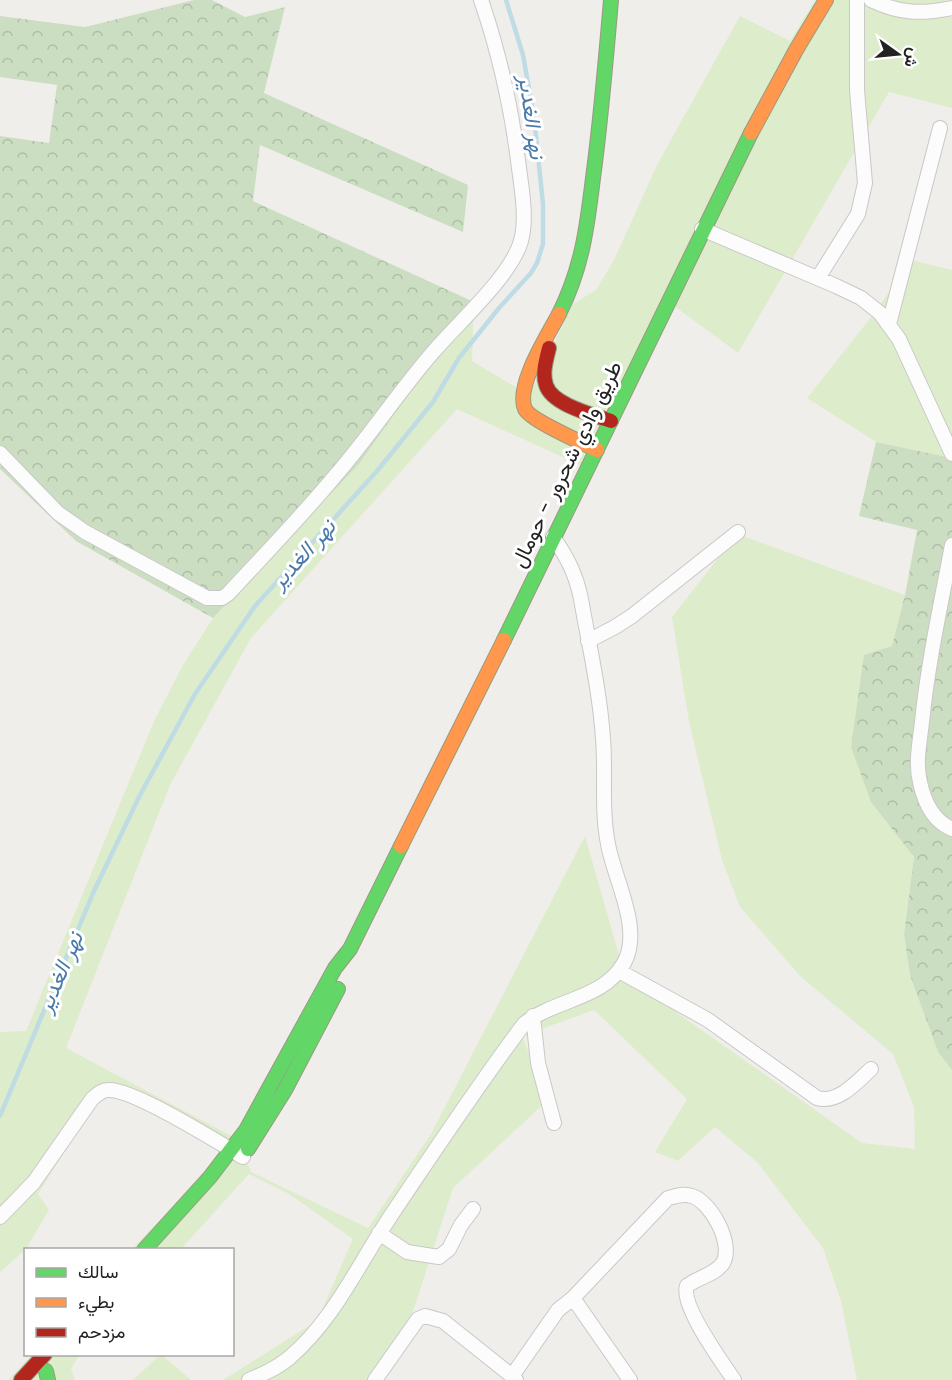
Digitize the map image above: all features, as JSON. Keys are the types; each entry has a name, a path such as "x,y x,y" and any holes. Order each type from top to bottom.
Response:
{"main road":[{"path":"597,450 534,418 525,409 524,394 528,375 552,328 578,268 590,211 611,0"},
{"name":"طريق وادي شحرور - حومال","path":"237,1154 246,1131 335,968 350,949 597,450 702,229 762,111 826,0"},
{"path":"552,328 545,366 549,391 560,400 611,421"},
{"name":"طريق وادي شحرور - حومال","path":"146,1248 270,1117 301,1064 344,976 350,949"},
{"path":"287,1056 301,1064"},
{"path":"162,1248 206,1200 237,1154"},
{"path":"21,1380 51,1356"},
{"path":"44,1377 52,1356"}],"street":[{"path":"0,453 58,513 85,532 207,598 222,598 228,594 335,476 433,353 482,298 515,255 521,241 522,191 513,120 499,60 481,0"},
{"path":"818,278 858,214 864,191 864,157 857,90 857,0"},
{"path":"871,0 911,13 928,13 952,8"},
{"path":"890,324 939,128"},
{"path":"702,229 861,298 880,313 890,324 904,350 952,454"},
{"path":"588,641 632,616 738,532"},
{"path":"249,1380 288,1359 327,1318 380,1233 524,1024 533,1016 588,994 619,971 630,948 631,929 608,844 604,819 603,737 577,578 573,567 553,537"},
{"path":"952,545 929,664 918,762 919,781 926,801 944,826 952,829"},
{"path":"619,971 708,1020 817,1098 824,1100 840,1095 871,1069"},
{"path":"533,1016 538,1063 555,1123"},
{"path":"0,1217 34,1182 92,1099 107,1089 123,1092 167,1114 237,1154"},
{"path":"375,1380 418,1319 425,1316 443,1321 514,1378 558,1310 573,1298 668,1198 683,1194 703,1201 712,1212 724,1236 727,1253 722,1263 715,1271 694,1280 687,1286 685,1298 701,1329 734,1380"},
{"path":"380,1233 407,1252 440,1257 449,1249 461,1225 473,1209"},
{"path":"573,1298 630,1380"}],"green space":[{"path":"194,0 212,0 245,17 285,7 264,93 468,185 463,232 260,145 253,201 474,302 359,464 213,618 76,541 0,469 0,136 49,143 57,85 0,77 0,16 85,27"},
{"path":"815,0 947,0 949,15 952,18 952,108 889,92 738,353 673,305 580,465 457,409 251,638 170,785 66,1048 237,1139 251,1172 368,1228 431,1134 585,836 625,976 862,1143 915,1149 914,1107 893,1054 800,976 740,907 722,860 689,722 672,617 737,534 905,595 892,646 871,802 914,857 904,934 910,974 938,1052 952,1070 952,1380 857,1380 841,1301 823,1248 757,1162 715,1127 678,1161 655,1152 687,1099 594,1010 522,1036 548,1100 453,1188 409,1324 370,1380 223,1380 317,1321 353,1239 289,1194 249,1174 182,1248 133,1248 223,1153 114,1091 92,1108 38,1194 49,1210 27,1248 0,1272 0,1032 26,1031 155,719 183,665 213,618 359,464 474,302 472,361 529,395 573,304 596,290 614,260 657,165 740,16 790,41"},
{"path":"911,260 952,270 952,458 876,442 807,398 876,311"},
{"path":"876,442 952,458 952,1070 938,1052 910,975 904,934 914,857 871,802 851,747 864,655 892,646 905,595 917,530 859,516"},
{"path":"31,1356 78,1356 71,1369 75,1380 8,1380"},
{"path":"159,1356 163,1356 191,1380 133,1380"}],"waterway":[{"name":"نهر الغدير","path":"0,1116 94,891 139,797 195,694 255,606 377,471 433,402 459,358 537,263 543,244 543,204 534,117 523,55 506,0"}],"traffic: fast":[{"path":"559,314 573,280 586,231 611,0"},
{"path":"504,640 751,133"},
{"path":"146,1248 210,1177 246,1130 335,968 350,949 401,846"},
{"path":"248,1149 285,1090 338,989"},
{"path":"46,1371 48,1380"}],"traffic: slow":[{"path":"751,133 826,0"},
{"path":"559,314 528,374 523,399 525,409 546,425 597,450"},
{"path":"401,846 504,640"}],"traffic: jam":[{"path":"549,348 544,376 550,392 565,404 611,421"},
{"path":"21,1380 43,1356"}]}
